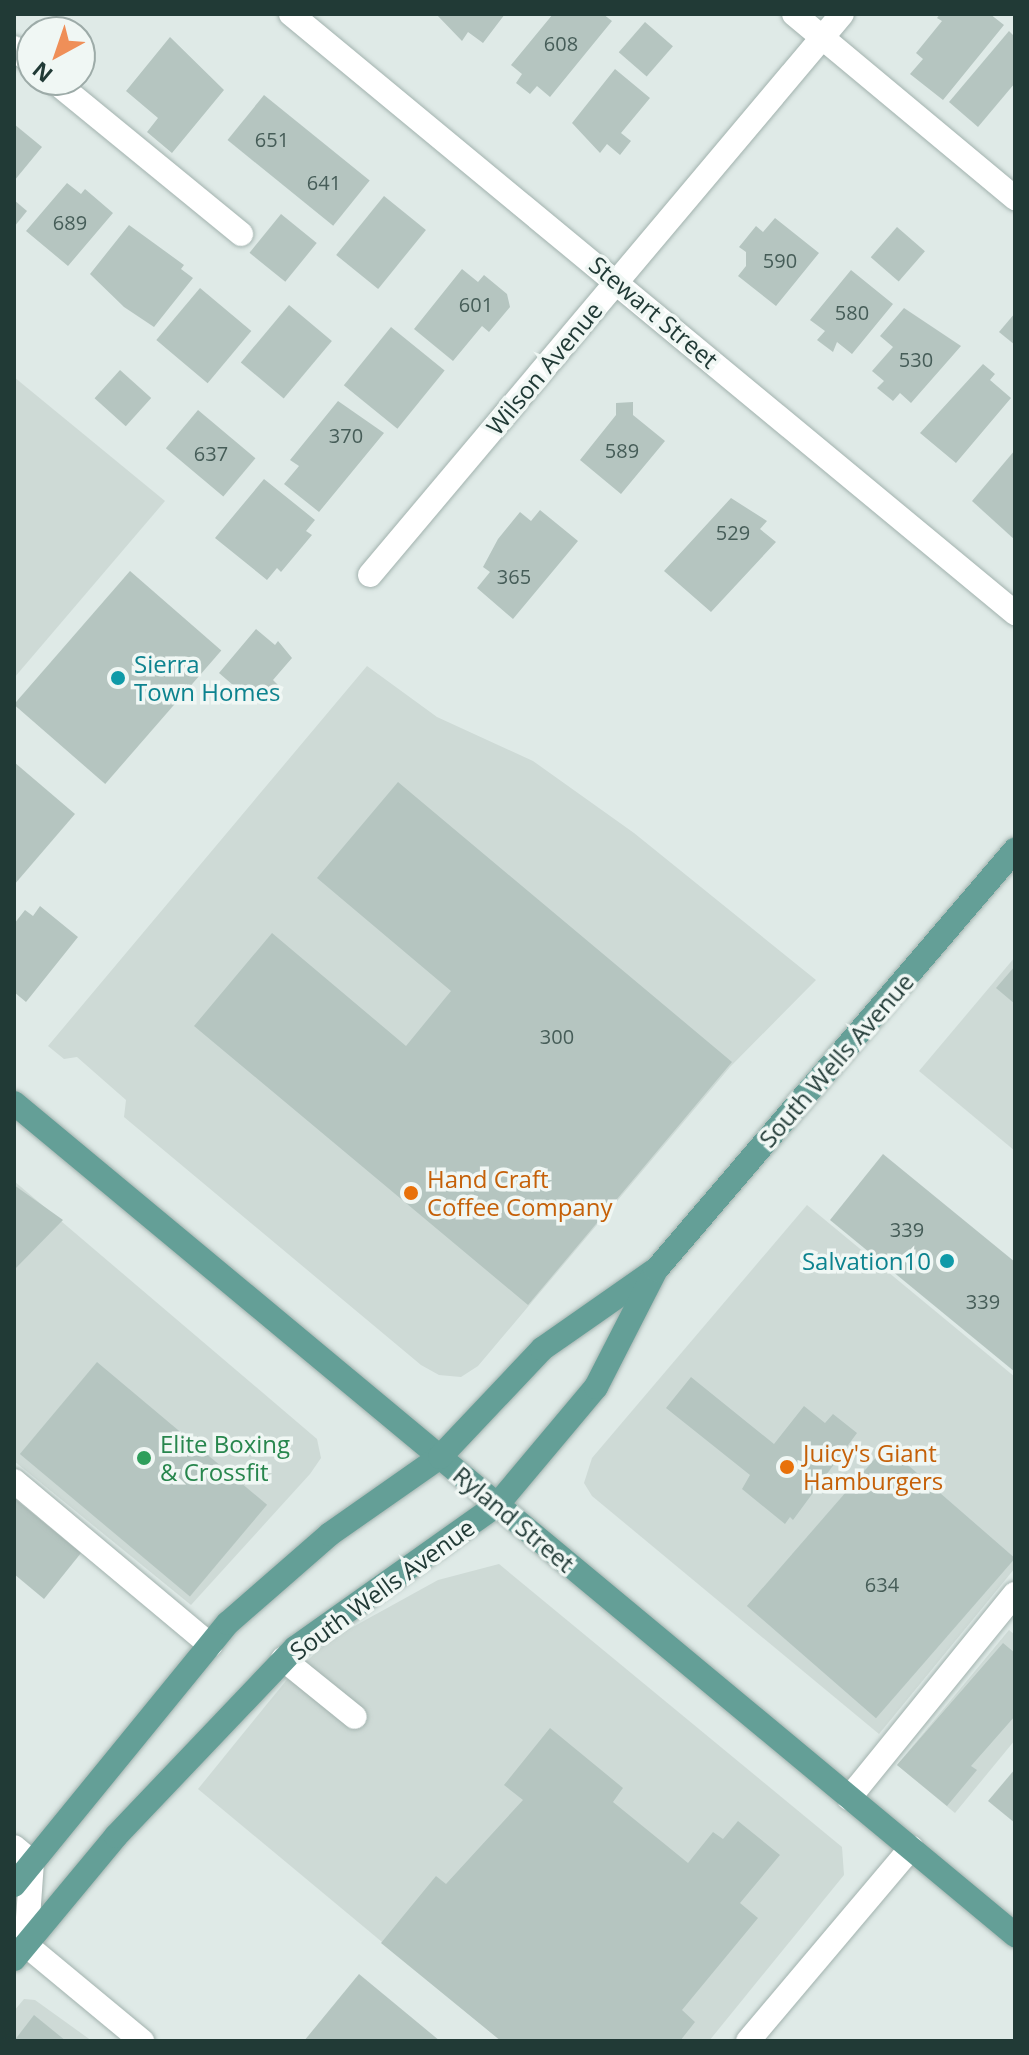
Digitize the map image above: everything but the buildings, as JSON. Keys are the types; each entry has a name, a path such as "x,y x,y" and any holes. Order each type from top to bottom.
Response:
{"main road":[{"name":"South Wells Avenue","path":"20,1952 116,1836 283,1659 497,1505 596,1387 656,1270 1015,850"},
{"name":"Ryland Street","path":"14,1103 1015,1935"},
{"name":"South Wells Avenue","path":"14,1885 23,1855 210,1645 278,1576 440,1457 542,1349 656,1270"}],"street":[{"name":"Stewart Street","path":"291,14 617,280 1015,613"},
{"path":"794,14 1015,198"},
{"name":"Wilson Avenue","path":"370,575 842,14"},
{"path":"73,96 241,234"},
{"path":"14,1481 210,1645"},
{"path":"849,1798 1015,1594"},
{"path":"283,1659 355,1717"},
{"path":"748,2041 911,1848"},
{"path":"23,1855 20,1952 142,2041"}],"shaded area":[{"path":"14,377 165,501 14,678"},
{"path":"367,666 437,717 533,761 634,833 816,980 730,1067 478,1366 461,1377 439,1375 421,1365 124,1117 126,1100 77,1057 64,1059 48,1046"},
{"path":"1015,957 1015,1151 919,1071"},
{"path":"14,1181 317,1439 321,1458 310,1474 191,1605 14,1461"},
{"path":"807,1205 1015,1377 1015,1568 879,1734 592,1496 584,1483 592,1458"},
{"path":"499,1564 842,1847 844,1875 709,2041 501,2041 198,1789 289,1677 331,1639 438,1580"},
{"path":"1009,1630 1015,1635 1015,1740 955,1813 897,1765"},
{"path":"24,1999 35,2000 92,2041 14,2041 14,2011"}],"place":[{"name":"Sierra Town Homes","path":"118,678"},
{"name":"Hand Craft Coffee Company","path":"411,1193"},
{"name":"Salvation10","path":"947,1261"},
{"name":"Elite Boxing & Crossfit","path":"144,1458"},
{"name":"Juicy's Giant Hamburgers","path":"787,1467"}]}
